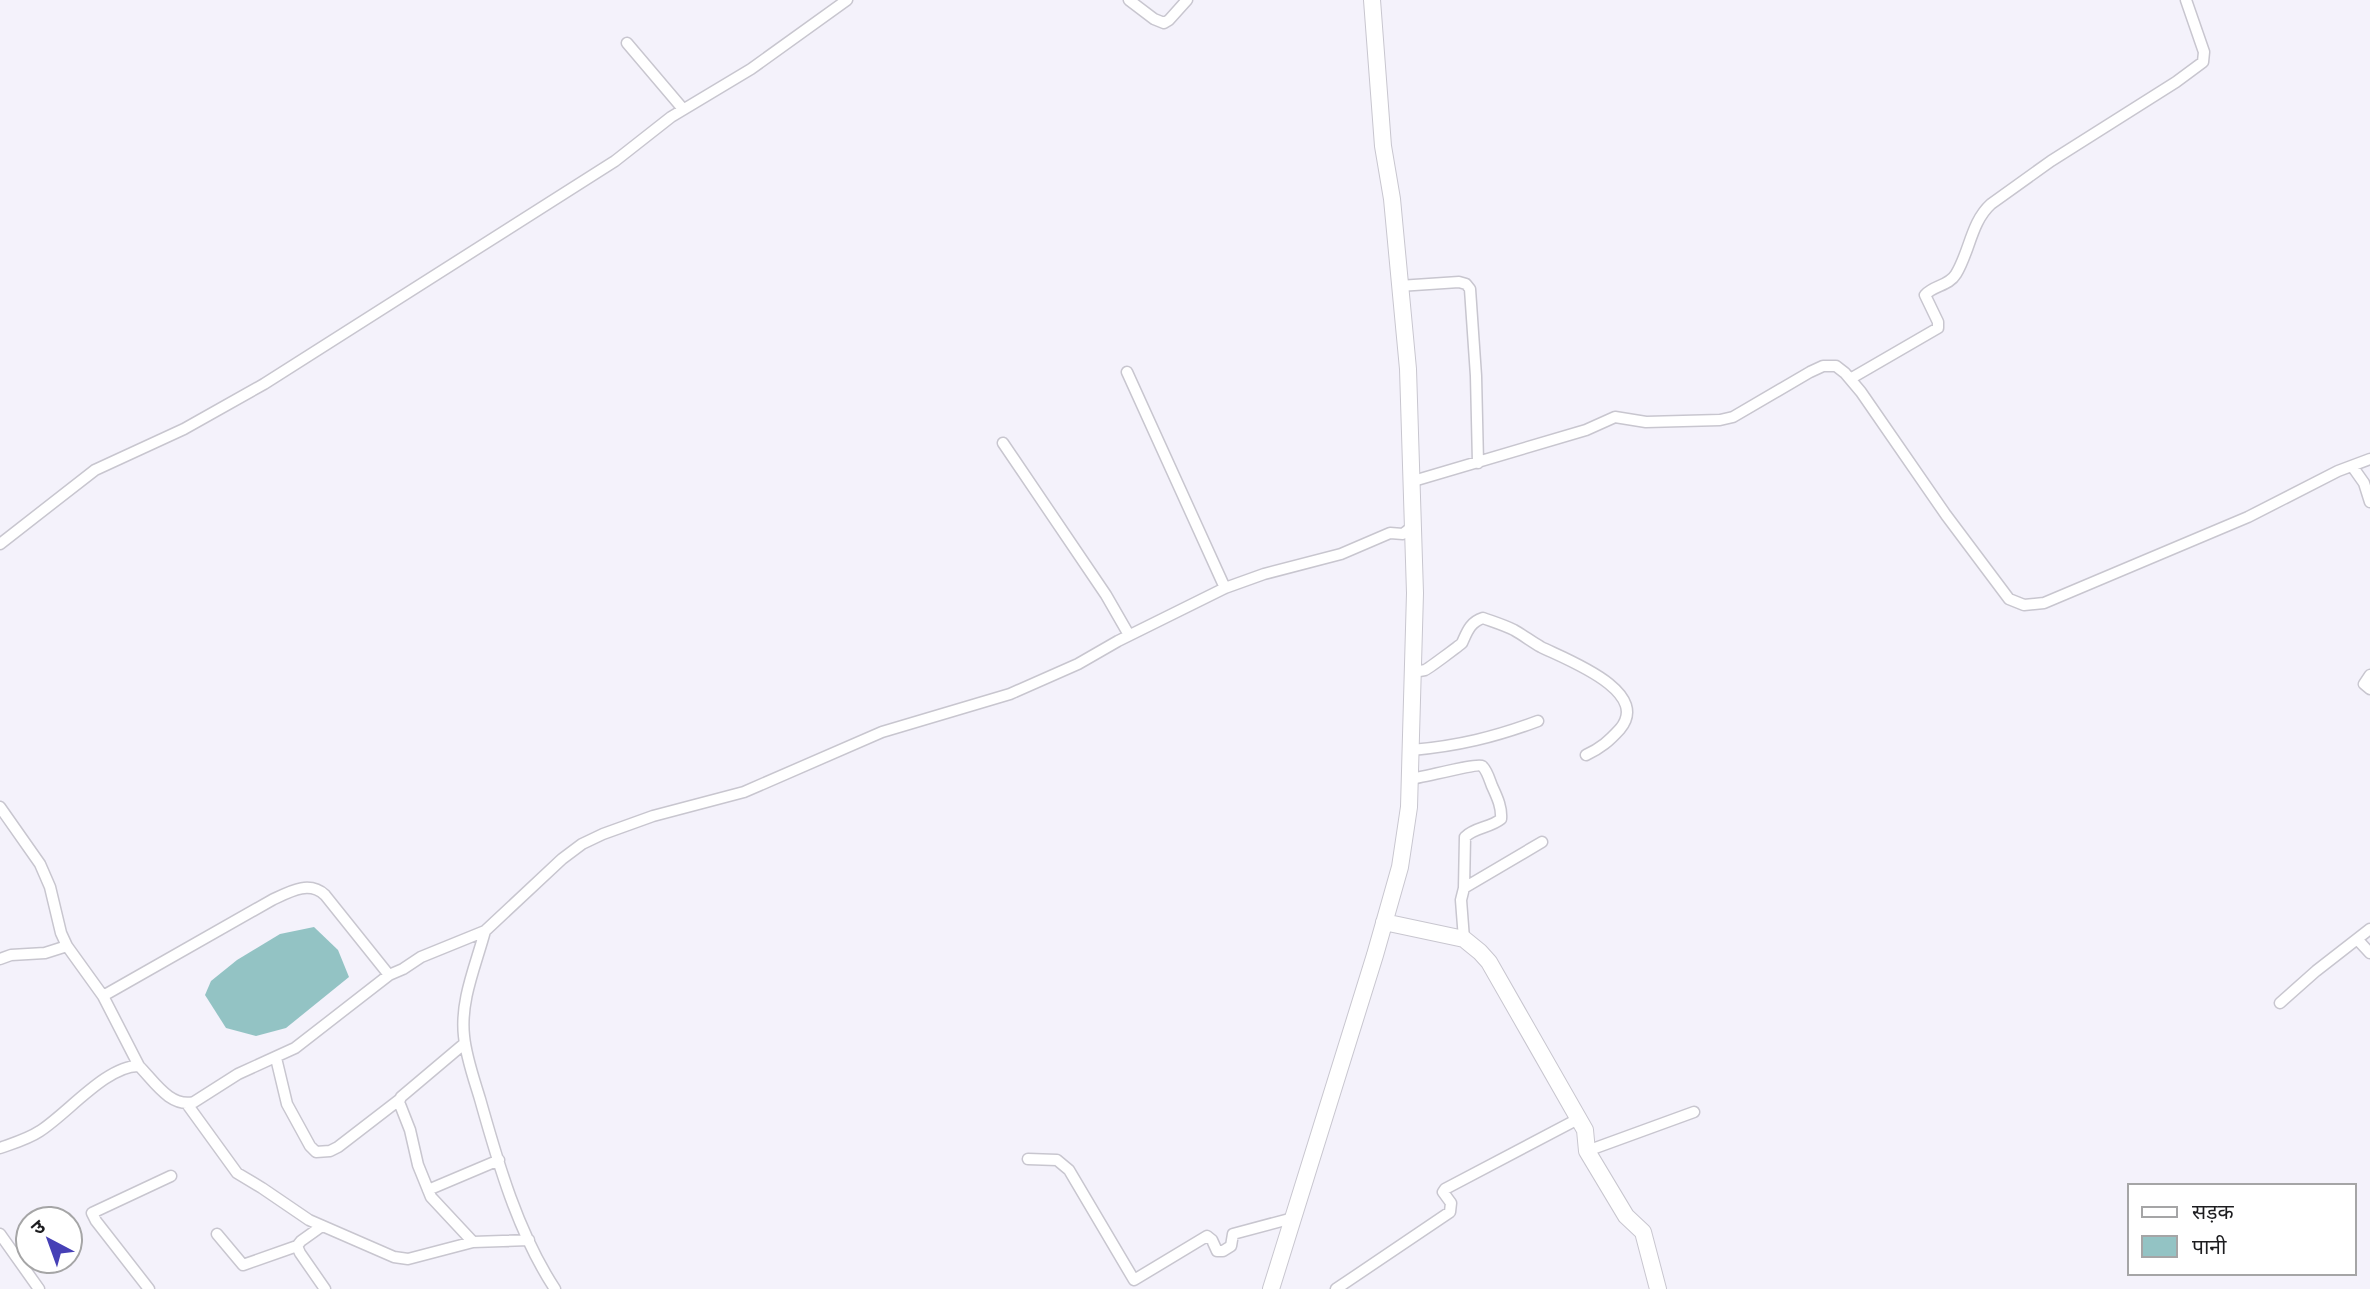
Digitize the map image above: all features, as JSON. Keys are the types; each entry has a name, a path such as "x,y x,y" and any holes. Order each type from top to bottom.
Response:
{"street":[{"path":"0,544 95,470 184,429 264,384 615,161 683,109 751,69 847,0"},
{"path":"1129,0 1154,19 1164,23 1186,0"},
{"path":"1271,1289 1384,922 1405,845 1414,671 1414,525 1410,482 1408,369 1392,199 1383,146 1372,0"},
{"path":"1850,379 1938,328 1938,322 1925,295 1946,284 1956,274 1985,209 2051,161 2203,62 2204,52 2186,0"},
{"path":"627,43 683,109"},
{"path":"1399,286 1459,282 1470,289 1478,463"},
{"path":"1410,482 1586,430 1615,417 1646,422 1720,420 1734,417 1823,366 1836,366 1861,392 1945,515 2009,599 2024,606 2045,603 2248,517 2370,459"},
{"path":"1127,372 1225,589"},
{"path":"1003,443 1106,595 1129,635"},
{"path":"2352,466 2364,483 2370,502"},
{"path":"0,807 47,877 57,921 67,946 103,996 139,1066 165,1094 187,1104 206,1096 238,1074 276,1058 316,1032 389,975 421,957 485,931 540,878 590,839 634,821 769,783 883,732 1010,694 1078,664 1129,635 1225,589 1264,574 1341,554 1390,533 1403,534 1414,525"},
{"path":"1414,671 1425,670 1440,657 1451,653 1479,619 1483,618 1516,631 1543,648 1598,675 1624,701 1627,708 1623,724 1602,748 1586,755"},
{"path":"2370,675 2364,684 2370,689"},
{"path":"1412,750 1454,746 1485,739 1538,721"},
{"path":"1410,779 1478,765 1485,769 1500,804 1501,819 1465,837 1464,888 1461,900 1464,939"},
{"path":"1464,888 1542,842"},
{"path":"103,996 272,900 289,892 312,887 325,895 389,975"},
{"path":"1384,922 1464,939 1489,962 1585,1130 1587,1151 1626,1216 1643,1232 1658,1289"},
{"path":"2280,1003 2370,929"},
{"path":"485,931 470,981 465,1009 465,1042 499,1160 529,1240 545,1275 555,1289"},
{"path":"2357,939 2370,953"},
{"path":"0,959 45,953 67,946"},
{"path":"276,1058 287,1104 310,1146 316,1152 330,1151 399,1100 465,1042"},
{"path":"0,1148 38,1133 117,1072 127,1067 139,1066"},
{"path":"399,1100 428,1190 438,1205 473,1242"},
{"path":"187,1104 237,1174 309,1220 394,1257 408,1259 473,1242 529,1240"},
{"path":"1587,1151 1694,1112"},
{"path":"1336,1289 1450,1212 1451,1203 1443,1192 1446,1189 1578,1119"},
{"path":"1028,1159 1057,1160 1069,1170 1134,1280 1203,1238 1209,1237 1217,1251 1223,1251 1231,1247 1233,1234 1293,1218"},
{"path":"428,1190 499,1160"},
{"path":"149,1289 92,1213 171,1176"},
{"path":"217,1234 243,1265 297,1246 322,1226"},
{"path":"0,1234 38,1289"},
{"path":"297,1246 325,1289"}],"water":[{"path":"314,927 338,950 349,977 286,1028 256,1036 226,1028 205,995 211,981 237,960 280,934"}]}
